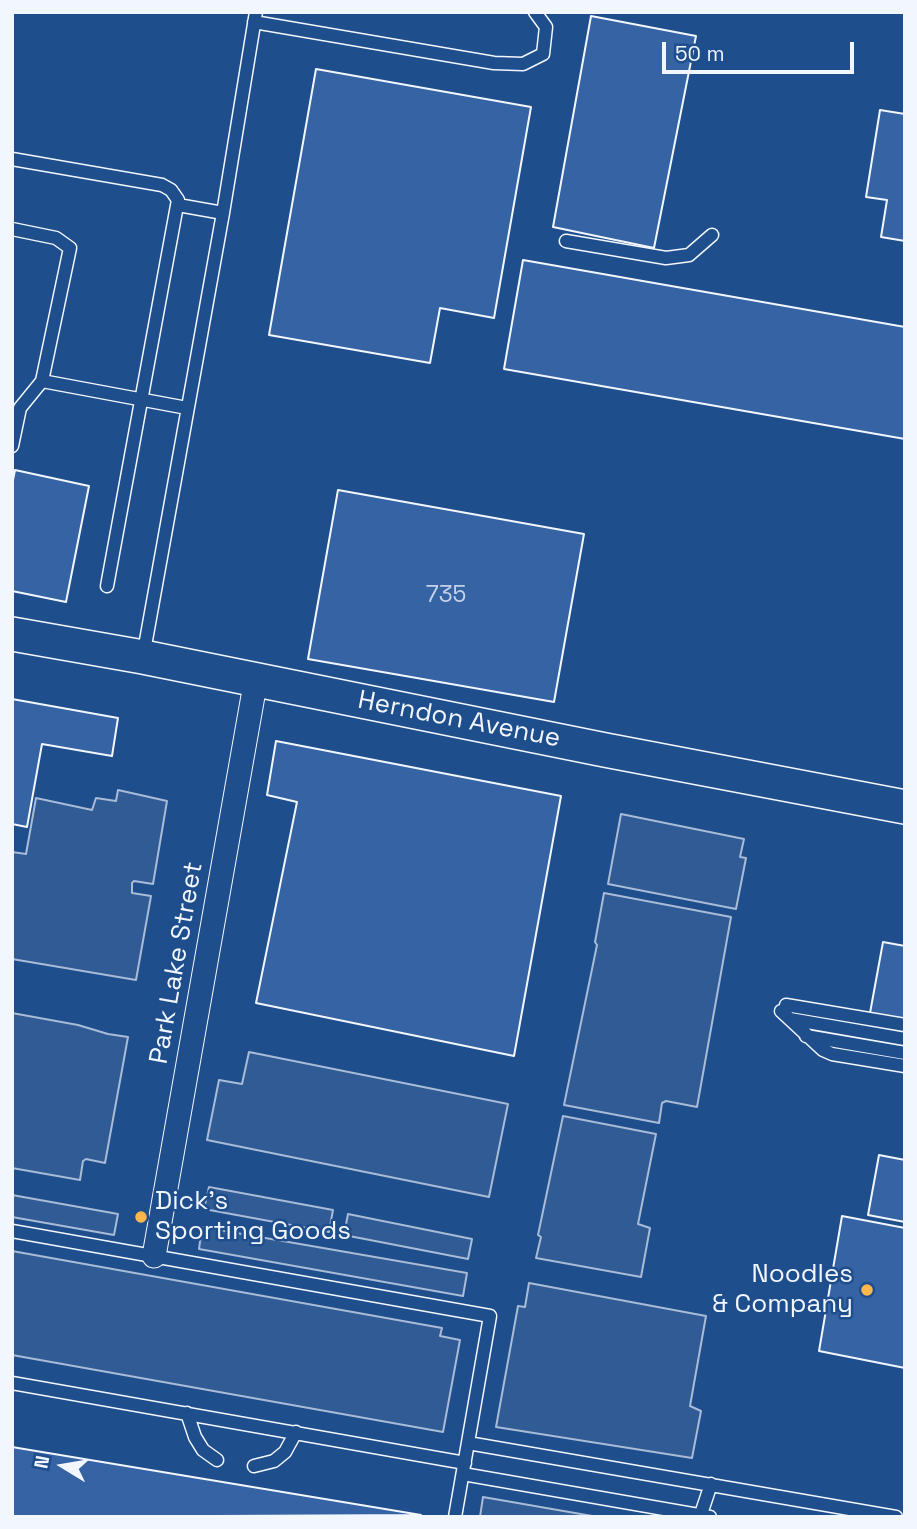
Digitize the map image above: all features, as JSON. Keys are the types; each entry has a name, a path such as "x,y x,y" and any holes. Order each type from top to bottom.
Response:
{"street":[{"name":"Herndon Avenue","path":"12,634 143,657 905,807"},
{"name":"Park Lake Street","path":"154,1255 256,679"}],"lane":[{"path":"143,657 223,213 255,17 494,63 523,64 543,54 546,27 535,12"},
{"path":"12,159 162,185 175,194 178,205 107,586"},
{"path":"178,205 223,213"},
{"path":"12,229 57,238 70,248 42,381 20,408 12,446"},
{"path":"566,240 666,258 689,256 712,235"},
{"path":"42,381 187,408"},
{"path":"786,1012 905,1025"},
{"path":"786,1012 806,1036 823,1050 832,1054 905,1066"},
{"path":"786,1012 905,1039"},
{"path":"806,1036 905,1053"},
{"path":"12,1231 490,1316 456,1517"},
{"path":"12,1383 296,1432 704,1516 711,1484"},
{"path":"187,1413 195,1437 203,1450 217,1460"},
{"path":"254,1466 274,1461 285,1451 296,1432"},
{"path":"468,1443 896,1517"}],"shaded area":[{"path":"118,790 167,801 153,884 132,883 132,893 151,896 136,980 12,959 12,852 26,854 36,798 92,810 96,798 116,801"},
{"path":"621,814 744,839 740,857 746,858 736,909 608,884"},
{"path":"604,893 731,917 697,1107 666,1101 662,1103 659,1123 564,1105 597,945 595,942"},
{"path":"12,1013 128,1037 105,1163 86,1159 83,1161 80,1180 12,1168"},
{"path":"249,1052 508,1104 489,1197 207,1140 219,1080 242,1084"},
{"path":"563,1116 656,1134 638,1224 650,1228 641,1277 536,1258 541,1237 538,1235"},
{"path":"209,1187 333,1210 329,1232 204,1209"},
{"path":"12,1195 118,1214 114,1235 12,1217"},
{"path":"348,1214 472,1239 468,1259 344,1235"},
{"path":"202,1227 467,1273 463,1296 199,1249"},
{"path":"12,1251 442,1328 440,1336 460,1340 443,1432 12,1355"},
{"path":"529,1283 706,1316 690,1406 701,1411 692,1458 496,1427 518,1306 525,1307"},
{"path":"483,1497 598,1517 480,1517"}],"building":[{"path":"591,16 696,36 654,248 553,227"},
{"path":"316,69 531,107 494,318 440,308 430,363 269,335"},
{"path":"880,110 905,114 905,241 881,237 887,200 866,197"},
{"path":"523,260 905,327 905,439 504,369"},
{"path":"15,470 89,486 66,602 12,591 12,485"},
{"path":"338,490 584,534 554,702 308,659"},
{"path":"12,699 118,718 112,756 42,744 27,827 12,824"},
{"path":"276,741 561,796 514,1056 256,1003 297,802 267,795"},
{"path":"883,942 905,946 905,1055 879,1050 885,1021 870,1013"},
{"name":"Noodles & Company","path":"879,1155 905,1160 905,1222 868,1215"},
{"name":"Noodles & Company","path":"842,1216 905,1228 905,1368 819,1351"},
{"path":"12,1447 421,1515 12,1517"}],"place":[{"name":"Dick's Sporting Goods","path":"141,1217"},
{"name":"Noodles & Company","path":"867,1290"}]}
